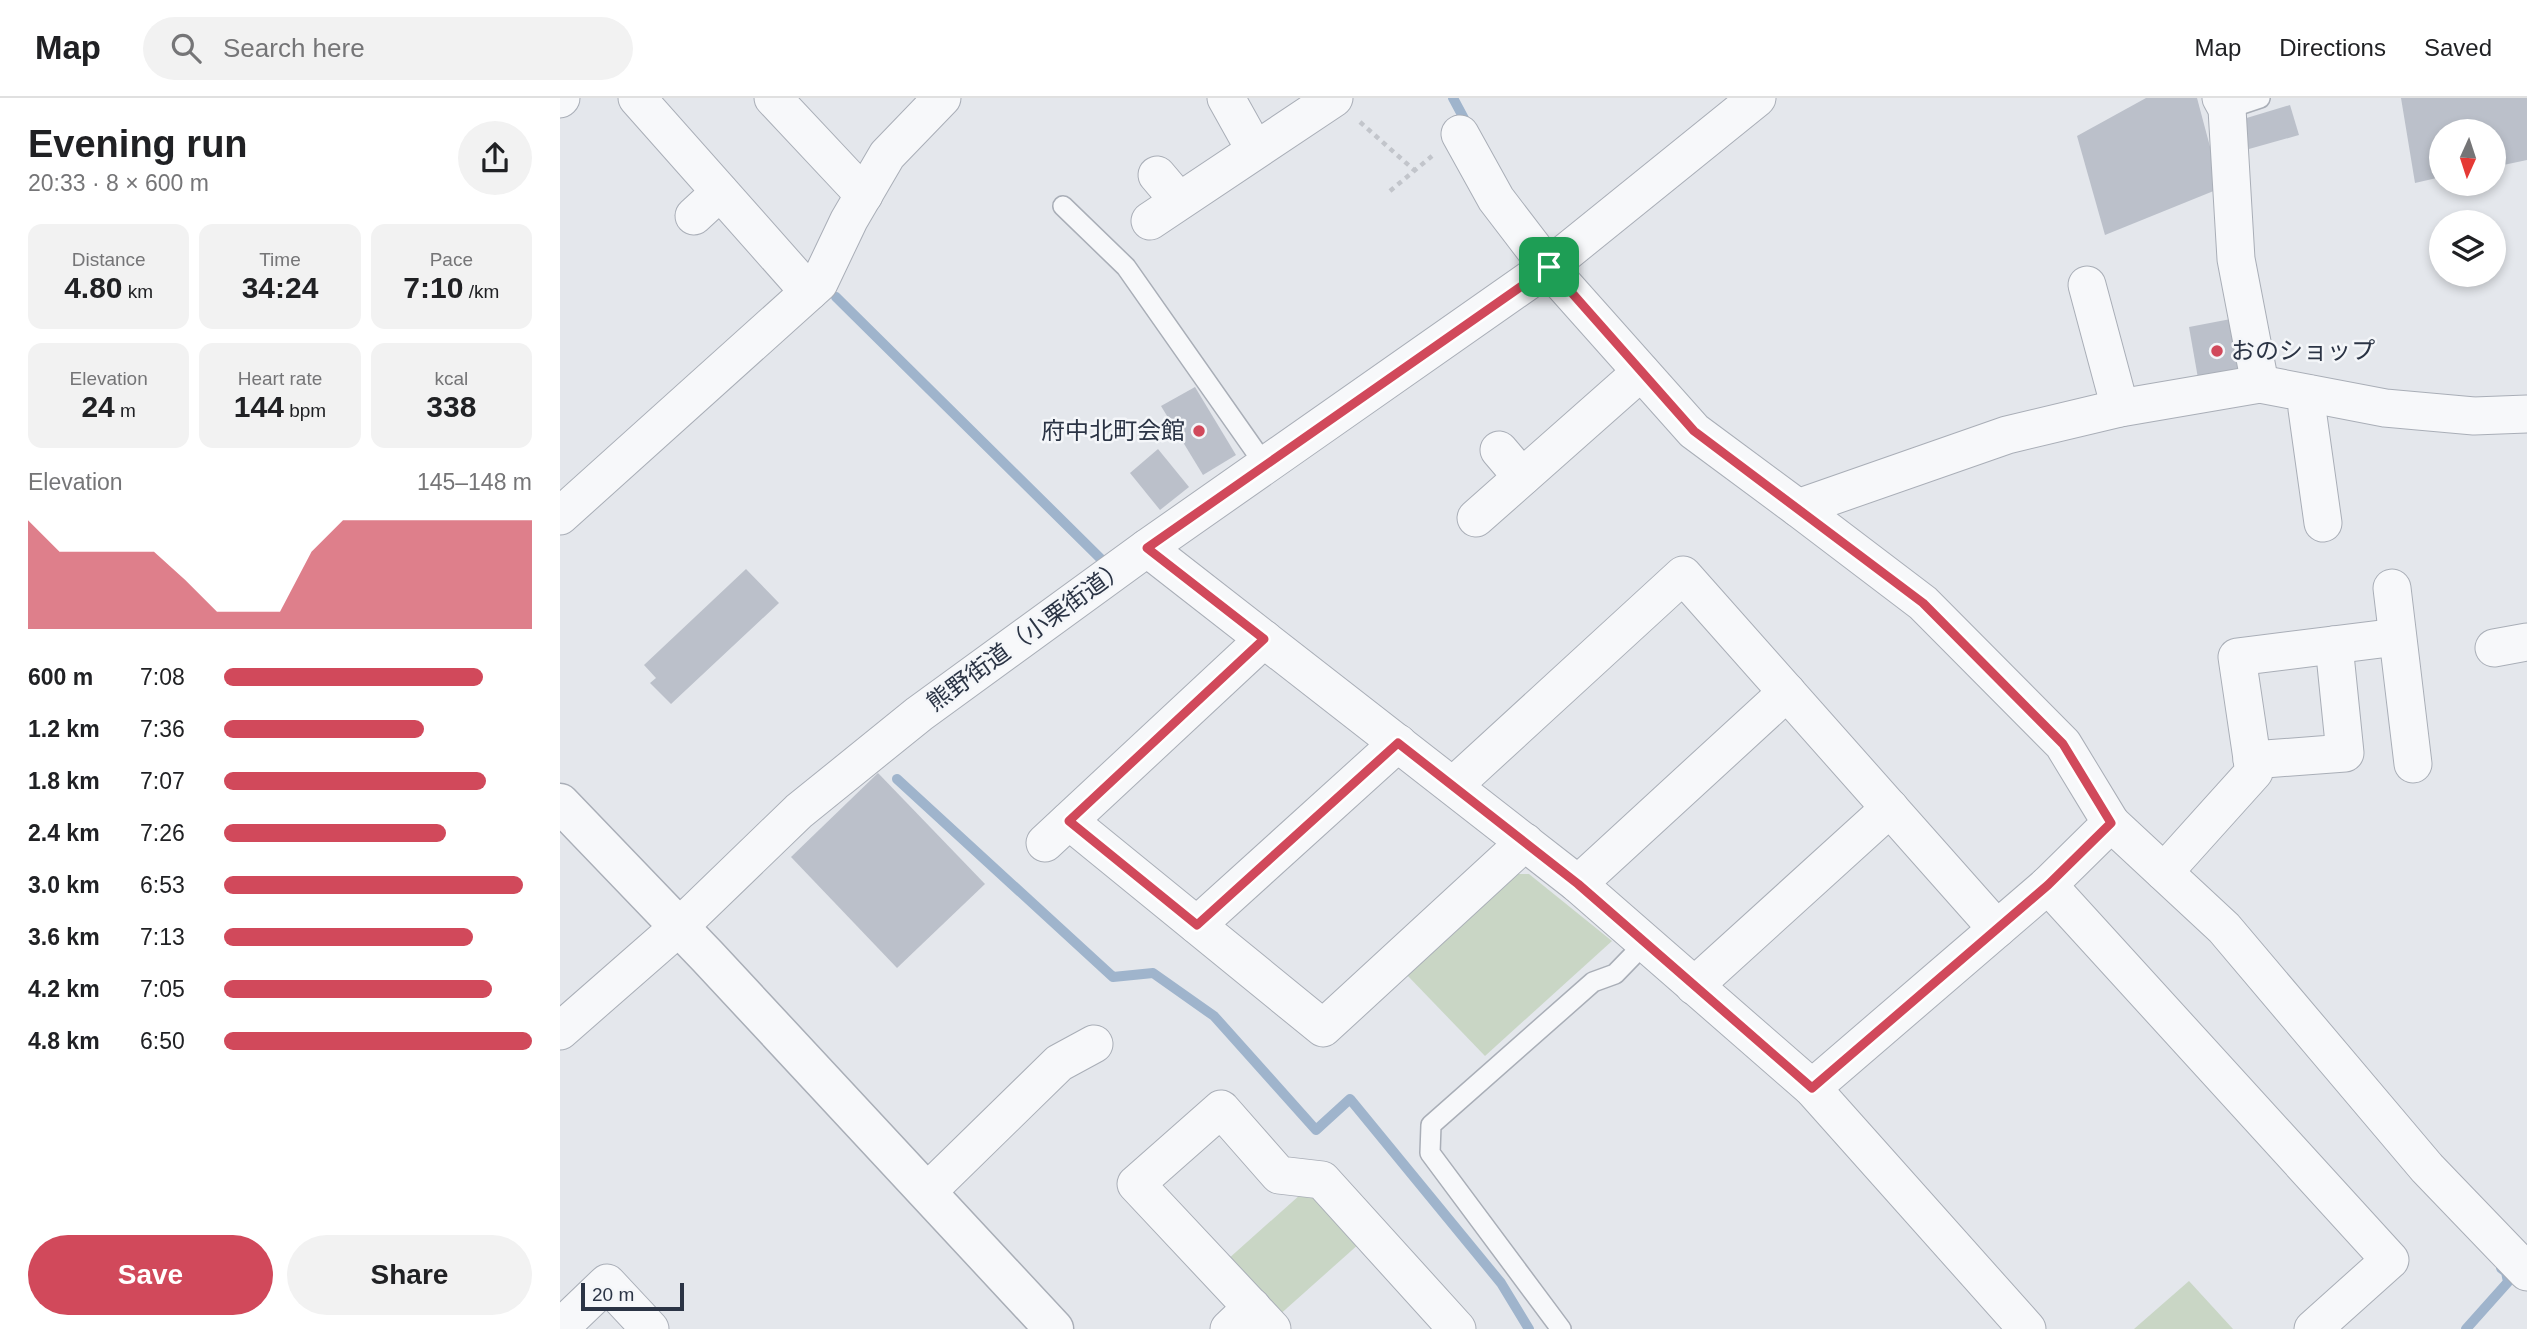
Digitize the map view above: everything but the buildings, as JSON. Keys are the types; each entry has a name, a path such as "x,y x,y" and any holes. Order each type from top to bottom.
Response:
{"street":[{"path":"637,98 707,204 810,292"},
{"path":"773,98 864,195"},
{"path":"560,516 810,292 819,282 887,155 942,98"},
{"path":"1226,98 1255,150"},
{"name":"熊野街道（小栗街道）","path":"560,1031 680,926 799,811 919,714 1147,548 1549,267 1757,98"},
{"path":"2236,102 2236,259 2260,384"},
{"path":"1162,199 1344,107"},
{"path":"1461,134 1496,199 1549,267 1694,431 1923,603 2054,734 2063,744 2111,823 2224,928 2427,1168 2527,1272"},
{"path":"2087,285 2120,408"},
{"path":"1476,518 1641,372"},
{"path":"1798,508 2007,435 2120,408 2260,384 2398,409 2474,416 2527,414"},
{"path":"2310,394 2307,409 2323,523"},
{"path":"1499,450 1522,477"},
{"path":"1147,548 1578,884 1812,1088 2028,1329"},
{"path":"1453,786 1683,575 1997,929"},
{"path":"2392,587 2413,764"},
{"path":"2164,872 2254,772 2237,657 2398,637"},
{"path":"1264,639 1057,832 1197,925 1323,1028 1525,842"},
{"path":"2252,760 2345,753 2334,645"},
{"path":"1578,884 1787,692"},
{"path":"1197,925 1398,743"},
{"path":"560,803 680,926 1054,1329"},
{"path":"1694,986 1890,808"},
{"path":"1812,1088 2048,885 2111,823"},
{"path":"2048,885 2390,1260 2313,1329"},
{"path":"927,1192 1059,1063 1094,1044"},
{"path":"1251,1322 1136,1184 1221,1109 1279,1175 1322,1180 1457,1329"},
{"path":"560,1328 607,1283 650,1329"}],"lane":[{"path":"1063,206 1126,267 1265,465"},
{"path":"1561,1329 1430,1153 1431,1125 1593,982 1615,974 1645,943"}],"path":[{"path":"1344,107 1414,170"},
{"path":"1390,191 1461,134"}],"green space":[{"path":"1514,874 1529,874 1612,941 1485,1056 1406,974"},
{"path":"1301,1194 1316,1196 1360,1243 1277,1317 1227,1260"},
{"path":"2189,1281 2233,1329 2134,1329"}],"waterway":[{"path":"1453,98 1468,126"},
{"path":"836,297 1102,560"},
{"path":"897,779 1113,977 1153,973 1214,1016 1316,1130 1350,1099 1501,1283 1529,1329"},
{"path":"2466,1329 2508,1282 2506,1272 2501,1268"}],"place":[{"name":"おのショップ","path":"2217,351"},
{"name":"府中北町会館","path":"1199,431"}],"route":[{"path":"1549,267 1694,431 1923,603 2063,744 2111,823 2048,885 1812,1088 1578,884 1398,743 1197,925 1069,821 1264,639 1147,548 1549,267"}]}
